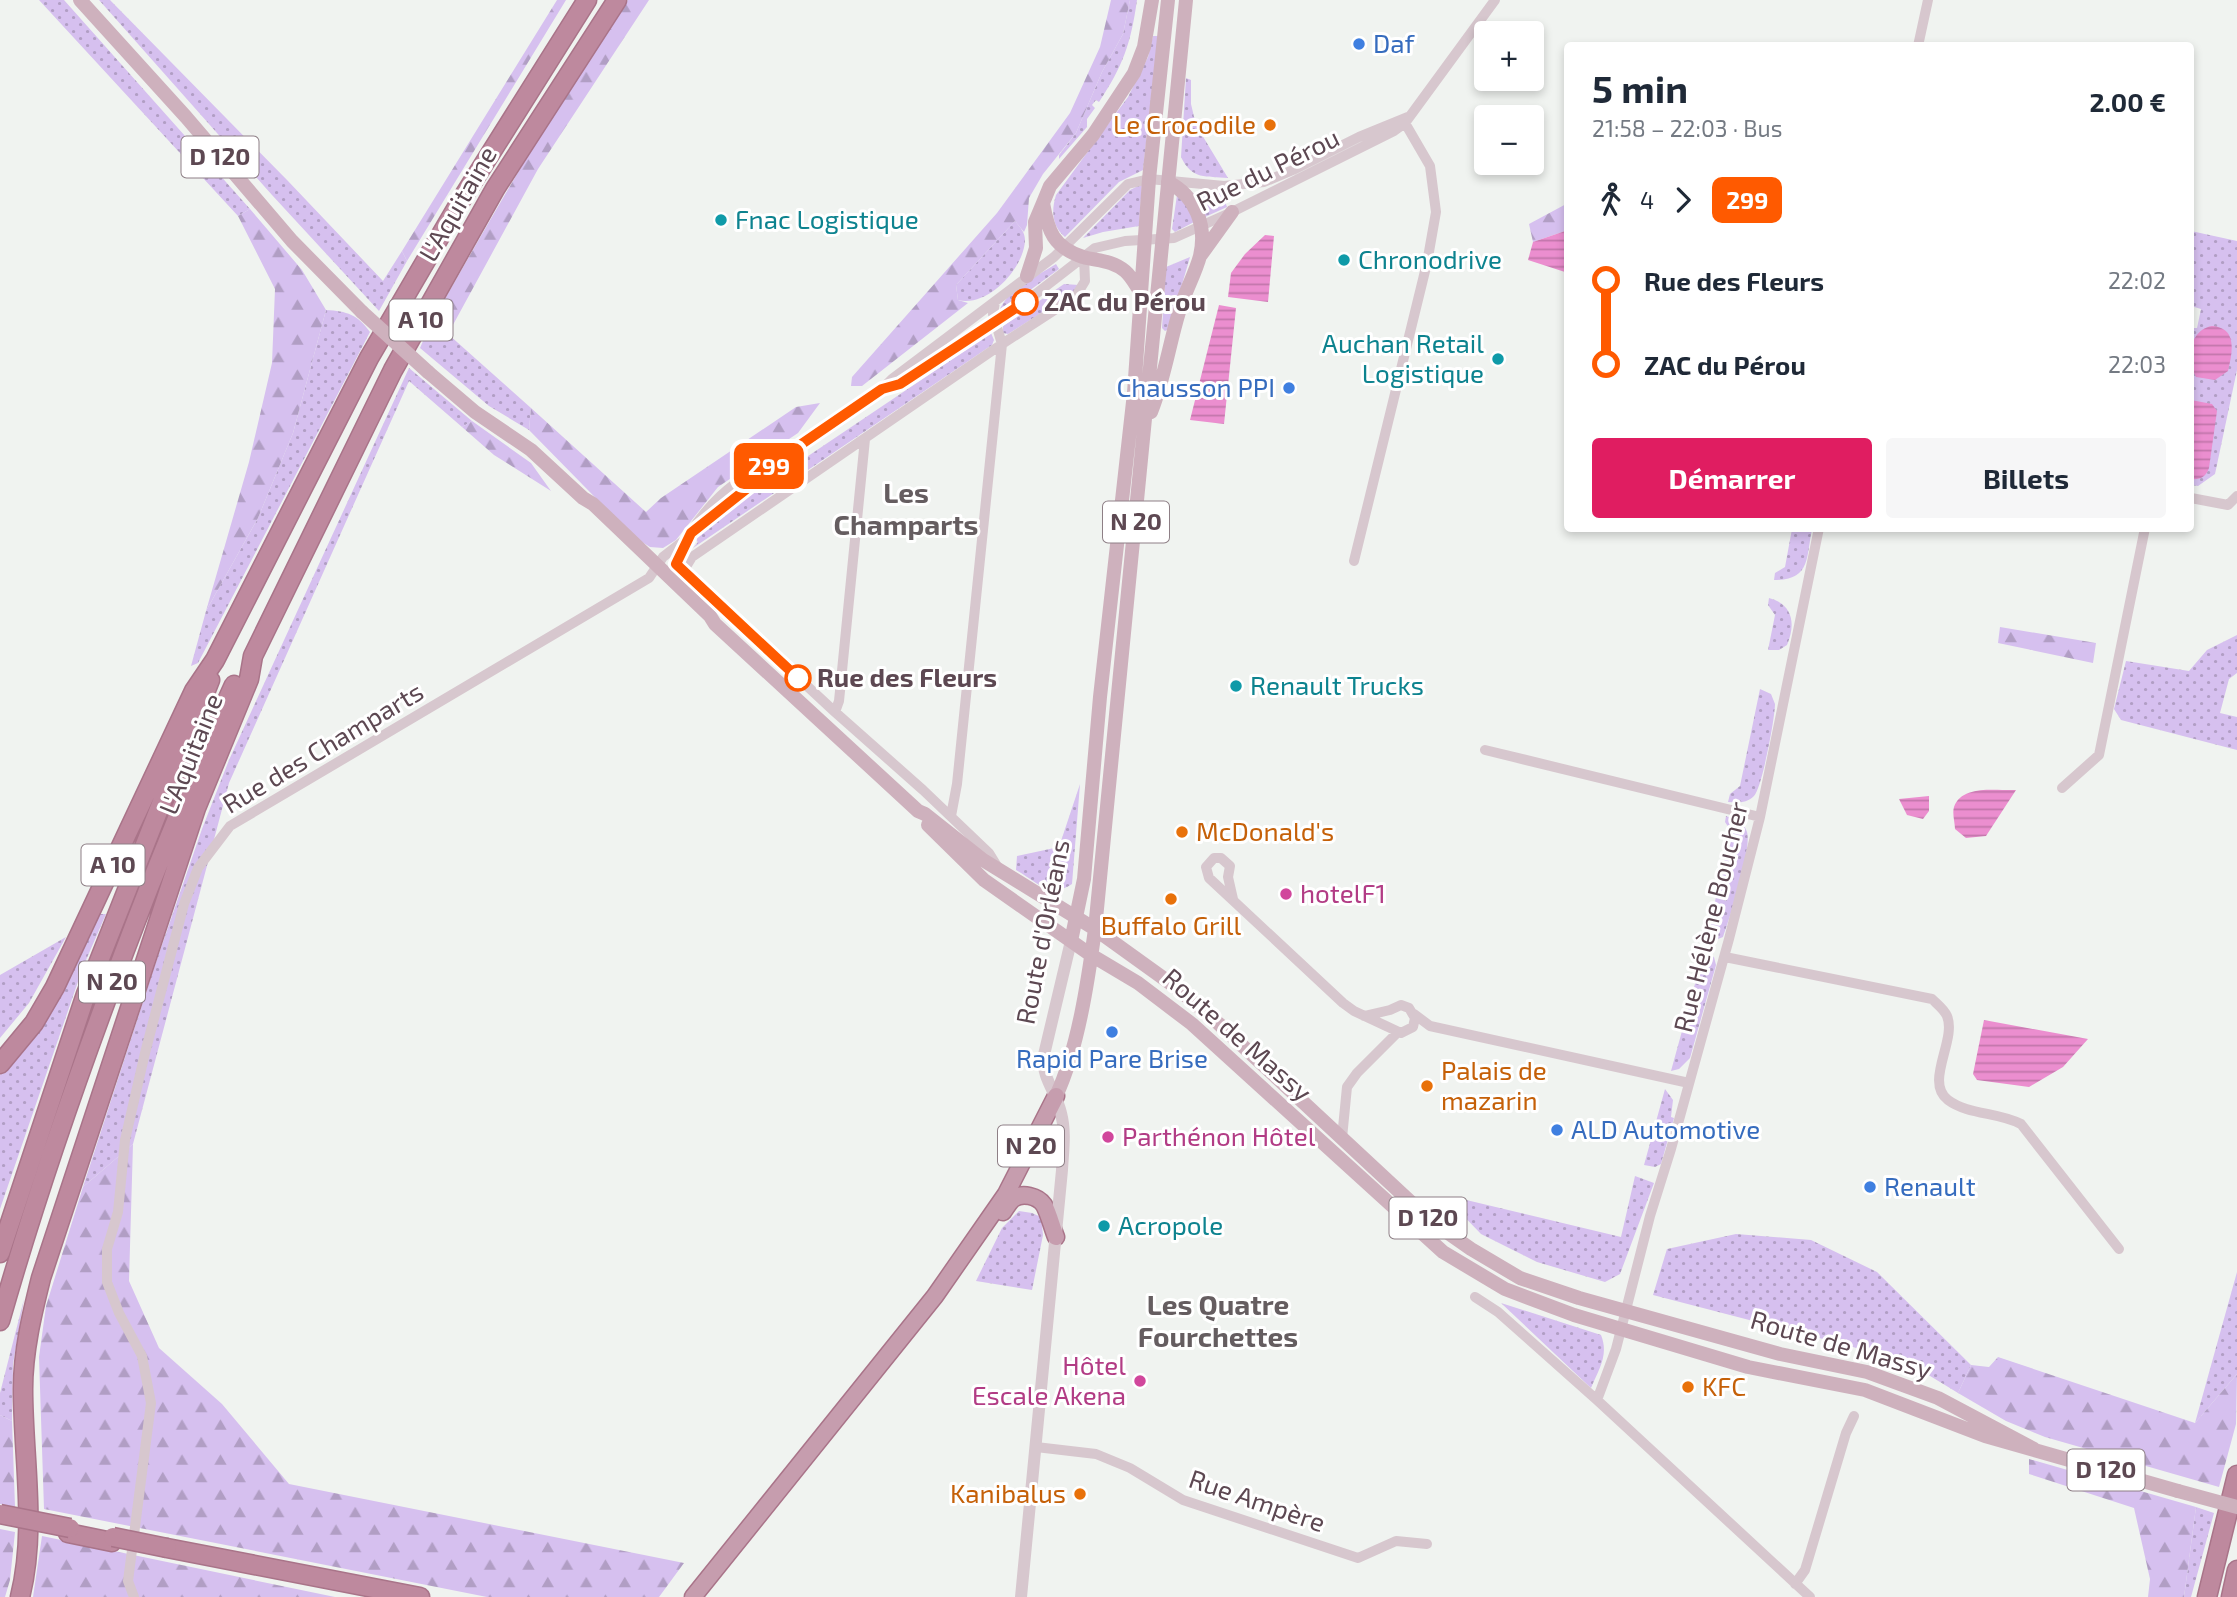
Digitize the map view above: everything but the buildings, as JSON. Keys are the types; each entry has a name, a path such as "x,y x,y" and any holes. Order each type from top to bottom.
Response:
{"highway":[{"name":"L'Aquitaine","path":"0,1064 34,1023 55,987 182,715 215,660 369,358 470,185 587,0"},
{"name":"L'Aquitaine","path":"20,1597 29,1538 23,1387 25,1345 41,1278 196,808 249,679 253,656 393,370 495,189 617,0"},
{"name":"N 20","path":"0,1321 110,987 223,708 236,681 253,656"},
{"name":"N 20","path":"0,1253 86,994 204,698 215,660"},
{"name":"N 20","path":"989,1220 1006,1194 1056,1097"},
{"path":"693,1597 934,1296 989,1220 1001,1215 1018,1196 1030,1196 1044,1206 1056,1237"},
{"path":"2207,1597 2237,1475"},
{"path":"0,1514 395,1597"},
{"path":"0,1520 69,1530"},
{"path":"166,1550 421,1597"},
{"path":"2231,1597 2237,1570"}],"main road":[{"name":"D 120","path":"80,0 186,117 292,241 362,312 475,412 531,450 583,498 589,509 658,566 706,621 715,624 918,811"},
{"path":"1027,276 1036,248 1035,222 1050,187 1093,135 1134,73 1144,47 1152,0"},
{"name":"N 20","path":"1141,293 1149,179 1168,0"},
{"name":"N 20","path":"1146,427 1158,269 1186,0"},
{"path":"1168,182 1188,196 1195,207 1202,227 1200,256"},
{"path":"1043,203 1049,231 1065,247 1084,257 1105,260 1124,270 1141,293"},
{"path":"1146,427 1158,396 1179,310 1200,256 1232,212"},
{"name":"Route d'Orléans","path":"1071,942 1084,879 1092,775 1133,393 1141,293"},
{"name":"Route d'Orléans","path":"1091,955 1146,427"},
{"path":"583,498 593,504 658,566 715,624"},
{"name":"Route de Massy","path":"918,811 983,860 1095,929 1177,988 1431,1221 1471,1250 1520,1278 1626,1311 1780,1354 1867,1372 1938,1398 2034,1449"},
{"name":"Route de Massy","path":"918,811 920,818 984,880 1071,942 1138,983 1192,1024 1444,1252 1505,1289 1529,1300 1621,1330 1748,1367 1865,1390 1985,1436 2237,1507"},
{"name":"N 20","path":"1056,1097 1066,1076 1091,955"}],"street":[{"name":"Rue du Pérou","path":"1144,240 1163,240 1202,227 1373,142 1406,120 1495,0"},
{"path":"1918,42 1928,0"},
{"name":"Rue du Pérou","path":"1149,179 1224,186 1264,182 1359,137 1406,120"},
{"path":"1354,561 1427,263 1436,212 1434,179 1430,166 1406,120"},
{"name":"Rue des Champarts","path":"677,585 694,525 721,496 882,389 1065,247 1122,188 1133,182 1149,179"},
{"name":"Rue des Champarts","path":"882,389 900,384 995,323 1069,271 1095,248 1109,243 1144,240"},
{"path":"680,567 1002,344 1076,296 1085,281 1084,257"},
{"path":"951,816 957,784 1002,344 993,314 995,302"},
{"path":"835,712 839,701 865,439"},
{"path":"2194,499 2228,505 2237,496"},
{"name":"Rue Hélène Boucher","path":"1626,1311 1636,1266 1725,957 1760,817 1818,532"},
{"path":"2062,788 2099,755 2144,532"},
{"name":"Rue des Champarts","path":"134,1597 128,1581 151,1403 142,1356 107,1282 107,1250 118,1212 125,1140 145,1053 184,904 198,868 230,826 641,583 689,536"},
{"name":"Route de Massy","path":"658,566 680,567 951,816 989,853 1000,870"},
{"path":"1485,750 1760,817"},
{"path":"1212,880 1222,882 1228,877 1231,870 1228,862 1218,858 1210,860 1206,867 1207,874 1212,880 1343,1003 1394,1030 1430,1026 1689,1083"},
{"path":"1228,877 1233,899"},
{"name":"Route d'Orléans","path":"1021,1597 1064,1132 1043,1059 1071,942"},
{"path":"1725,957 1932,999 1947,1016 1949,1032 1939,1077 1940,1090 1958,1106 2011,1118 2021,1124 2119,1249"},
{"path":"1364,1016 1401,1005 1409,1008 1430,1026"},
{"path":"1390,1010 1387,1021 1394,1030"},
{"path":"1410,1030 1414,1023 1414,1014"},
{"path":"1342,1138 1347,1087 1394,1030"},
{"path":"1475,1297 1498,1312 1597,1400 1810,1597"},
{"path":"1597,1400 1626,1311"},
{"path":"1795,1584 1805,1570 1846,1433 1854,1416"},
{"name":"Rue Ampère","path":"1036,1447 1096,1454 1130,1468 1183,1500 1358,1558 1396,1541 1427,1544"}],"green space":[{"path":"39,0 64,0 250,209 238,216"},
{"path":"99,0 110,0 383,281 402,251 407,261 379,311 272,195"},
{"path":"557,0 566,0 407,261 402,251"},
{"path":"628,0 649,0 538,169 448,334 429,327 500,202"},
{"path":"1111,0 1130,0 1123,34 1102,72 1076,133 1043,174 1029,198 1024,232 1015,221 956,285 958,300 968,303 862,386 851,386 852,377 997,213 1070,113 1100,47"},
{"path":"1130,0 1137,0 1129,42 1120,65 1099,102 1096,100 1092,105 1095,108 1087,119 1087,127 1059,159 1059,155 1076,133 1102,72 1123,34"},
{"path":"1153,36 1158,36 1143,170 1119,182 1065,237 1057,228 1054,218 1056,195 1128,97 1148,57"},
{"path":"1186,78 1191,80 1191,104 1196,125 1228,178 1206,177 1195,173 1181,157"},
{"path":"1142,184 1139,226 1083,238 1130,190"},
{"path":"1193,193 1222,193 1227,207 1205,217"},
{"path":"1177,195 1185,200 1194,222 1175,232 1172,229"},
{"path":"1564,205 1564,231 1533,242 1529,224"},
{"path":"250,209 302,270 326,310 293,433 258,518 206,611 249,462 272,363 275,289 238,216"},
{"path":"1015,221 1025,240 1023,251 1011,274 992,292 981,298 958,300 956,285"},
{"path":"2194,232 2237,241 2237,370 2215,474 2198,486 2194,485 2194,328 2197,328 2201,309 2194,307"},
{"path":"1190,257 1169,329 1165,331 1162,328 1166,267"},
{"path":"1056,264 1059,269 1029,291 1017,305 998,315 1001,306 1014,291"},
{"path":"1064,284 1079,285 1076,291 1008,334 1003,333 1003,326"},
{"path":"326,310 351,315 370,332 198,663 191,666 206,611 258,518 293,433"},
{"path":"429,327 448,334 531,408 529,430 489,406 420,348"},
{"path":"991,333 994,340 992,345 693,548 698,542 695,538 713,520"},
{"path":"409,368 472,421 462,427 409,381 229,783 133,1144 83,1187 153,971 229,760"},
{"path":"820,403 798,433 718,487 676,540 663,548 650,547 634,537 529,430 531,408 646,512 661,498 796,407"},
{"path":"472,421 531,463 551,491 494,455 462,427"},
{"path":"1791,532 1811,532 1807,558 1801,572 1786,579 1774,580 1775,573 1785,567"},
{"path":"1769,598 1788,610 1792,622 1787,645 1779,650 1768,650 1775,615 1768,605"},
{"path":"2000,627 2096,643 2093,663 1998,643"},
{"path":"2237,635 2237,673 2229,679 2220,713 2237,717 2237,750 2121,720 2114,709 2126,661 2189,671 2207,650"},
{"path":"1760,689 1771,694 1775,704 1761,780 1751,798 1742,802 1728,802 1730,794 1740,786"},
{"path":"1080,784 1072,884 1057,890 1050,889 1016,870 1017,856 1059,847"},
{"path":"1726,816 1744,826 1748,841 1740,884 1723,937 1706,941 1731,831 1725,822"},
{"path":"98,914 106,914 83,967 0,1209 0,1075 51,1012"},
{"path":"66,937 29,1003 0,1038 0,975"},
{"path":"1704,951 1714,957 1716,965 1690,1058 1679,1069 1671,1071"},
{"path":"1665,1089 1673,1100 1671,1117 1674,1118 1661,1164 1655,1167 1644,1165"},
{"path":"133,1144 129,1281 159,1348 222,1404 289,1484 684,1563 659,1597 487,1597 44,1509 39,1357 46,1306 83,1187"},
{"path":"1635,1176 1654,1183 1620,1274 1605,1282 1537,1262 1481,1234 1451,1203 1458,1198 1621,1237"},
{"path":"1019,1211 1041,1217 1043,1235 1032,1290 976,1281 1002,1228"},
{"path":"1736,1234 1811,1240 1877,1272 1971,1365 1958,1393 1917,1368 1850,1346 1653,1295 1667,1249"},
{"path":"2237,1272 2237,1374 2195,1423"},
{"path":"24,1299 13,1364 12,1421 0,1415 0,1393"},
{"path":"1501,1303 1601,1335 1603,1356 1591,1388"},
{"path":"1998,1357 2195,1423 2237,1374 2236,1424 2219,1487 2045,1437 2006,1421 1958,1393 1971,1365 1989,1367"},
{"path":"0,1415 12,1421 15,1507 0,1504"},
{"path":"2029,1459 2196,1507 2184,1597 2148,1597 2150,1579 2134,1508 2029,1474"},
{"path":"2196,1507 2214,1513 2191,1597 2184,1597"},
{"path":"0,1529 15,1532 10,1580 5,1597 0,1597"},
{"path":"42,1536 335,1597 33,1597"}],"shaded area":[{"path":"1564,231 1564,272 1528,260 1533,242"},
{"path":"1265,235 1274,236 1268,302 1228,297 1231,273 1245,254"},
{"path":"1219,305 1236,308 1224,424 1190,420"},
{"path":"2212,326 2220,328 2226,331 2231,341 2228,371 2215,380 2196,377 2194,372 2194,339 2204,329"},
{"path":"2194,401 2212,404 2217,411 2209,468 2200,478 2194,479"},
{"path":"1981,790 2016,790 1986,836 1966,838 1955,829 1954,807 1964,795"},
{"path":"1929,796 1929,811 1923,819 1907,815 1899,799"},
{"path":"1984,1020 2088,1039 2063,1067 2029,1087 1977,1080 1973,1074"}],"bus line":[{"name":"299","path":"798,678 676,564 686,539 764,475 768,467 882,389 900,384 1025,302"}],"place":[{"name":"Daf","path":"1359,44"},
{"name":"Le Crocodile","path":"1270,125"},
{"name":"Fnac Logistique","path":"721,220"},
{"name":"Chronodrive","path":"1344,260"},
{"name":"ZAC du Pérou","path":"1025,302"},
{"name":"Auchan Retail Logistique","path":"1498,359"},
{"name":"Chausson PPI","path":"1289,388"},
{"name":"Rue des Fleurs","path":"798,678"},
{"name":"Renault Trucks","path":"1236,686"},
{"name":"McDonald's","path":"1182,832"},
{"name":"hotelF1","path":"1286,894"},
{"name":"Buffalo Grill","path":"1171,899"},
{"name":"Rapid Pare Brise","path":"1112,1032"},
{"name":"Palais de mazarin","path":"1427,1086"},
{"name":"ALD Automotive","path":"1557,1130"},
{"name":"Parthénon Hôtel","path":"1108,1137"},
{"name":"Renault","path":"1870,1187"},
{"name":"Acropole","path":"1104,1226"},
{"name":"Hôtel Escale Akena","path":"1140,1381"},
{"name":"KFC","path":"1688,1387"},
{"name":"Kanibalus","path":"1080,1494"}],"district":[{"name":"Les Champarts","path":"906,509"},
{"name":"Les Quatre Fourchettes","path":"1218,1321"}]}
